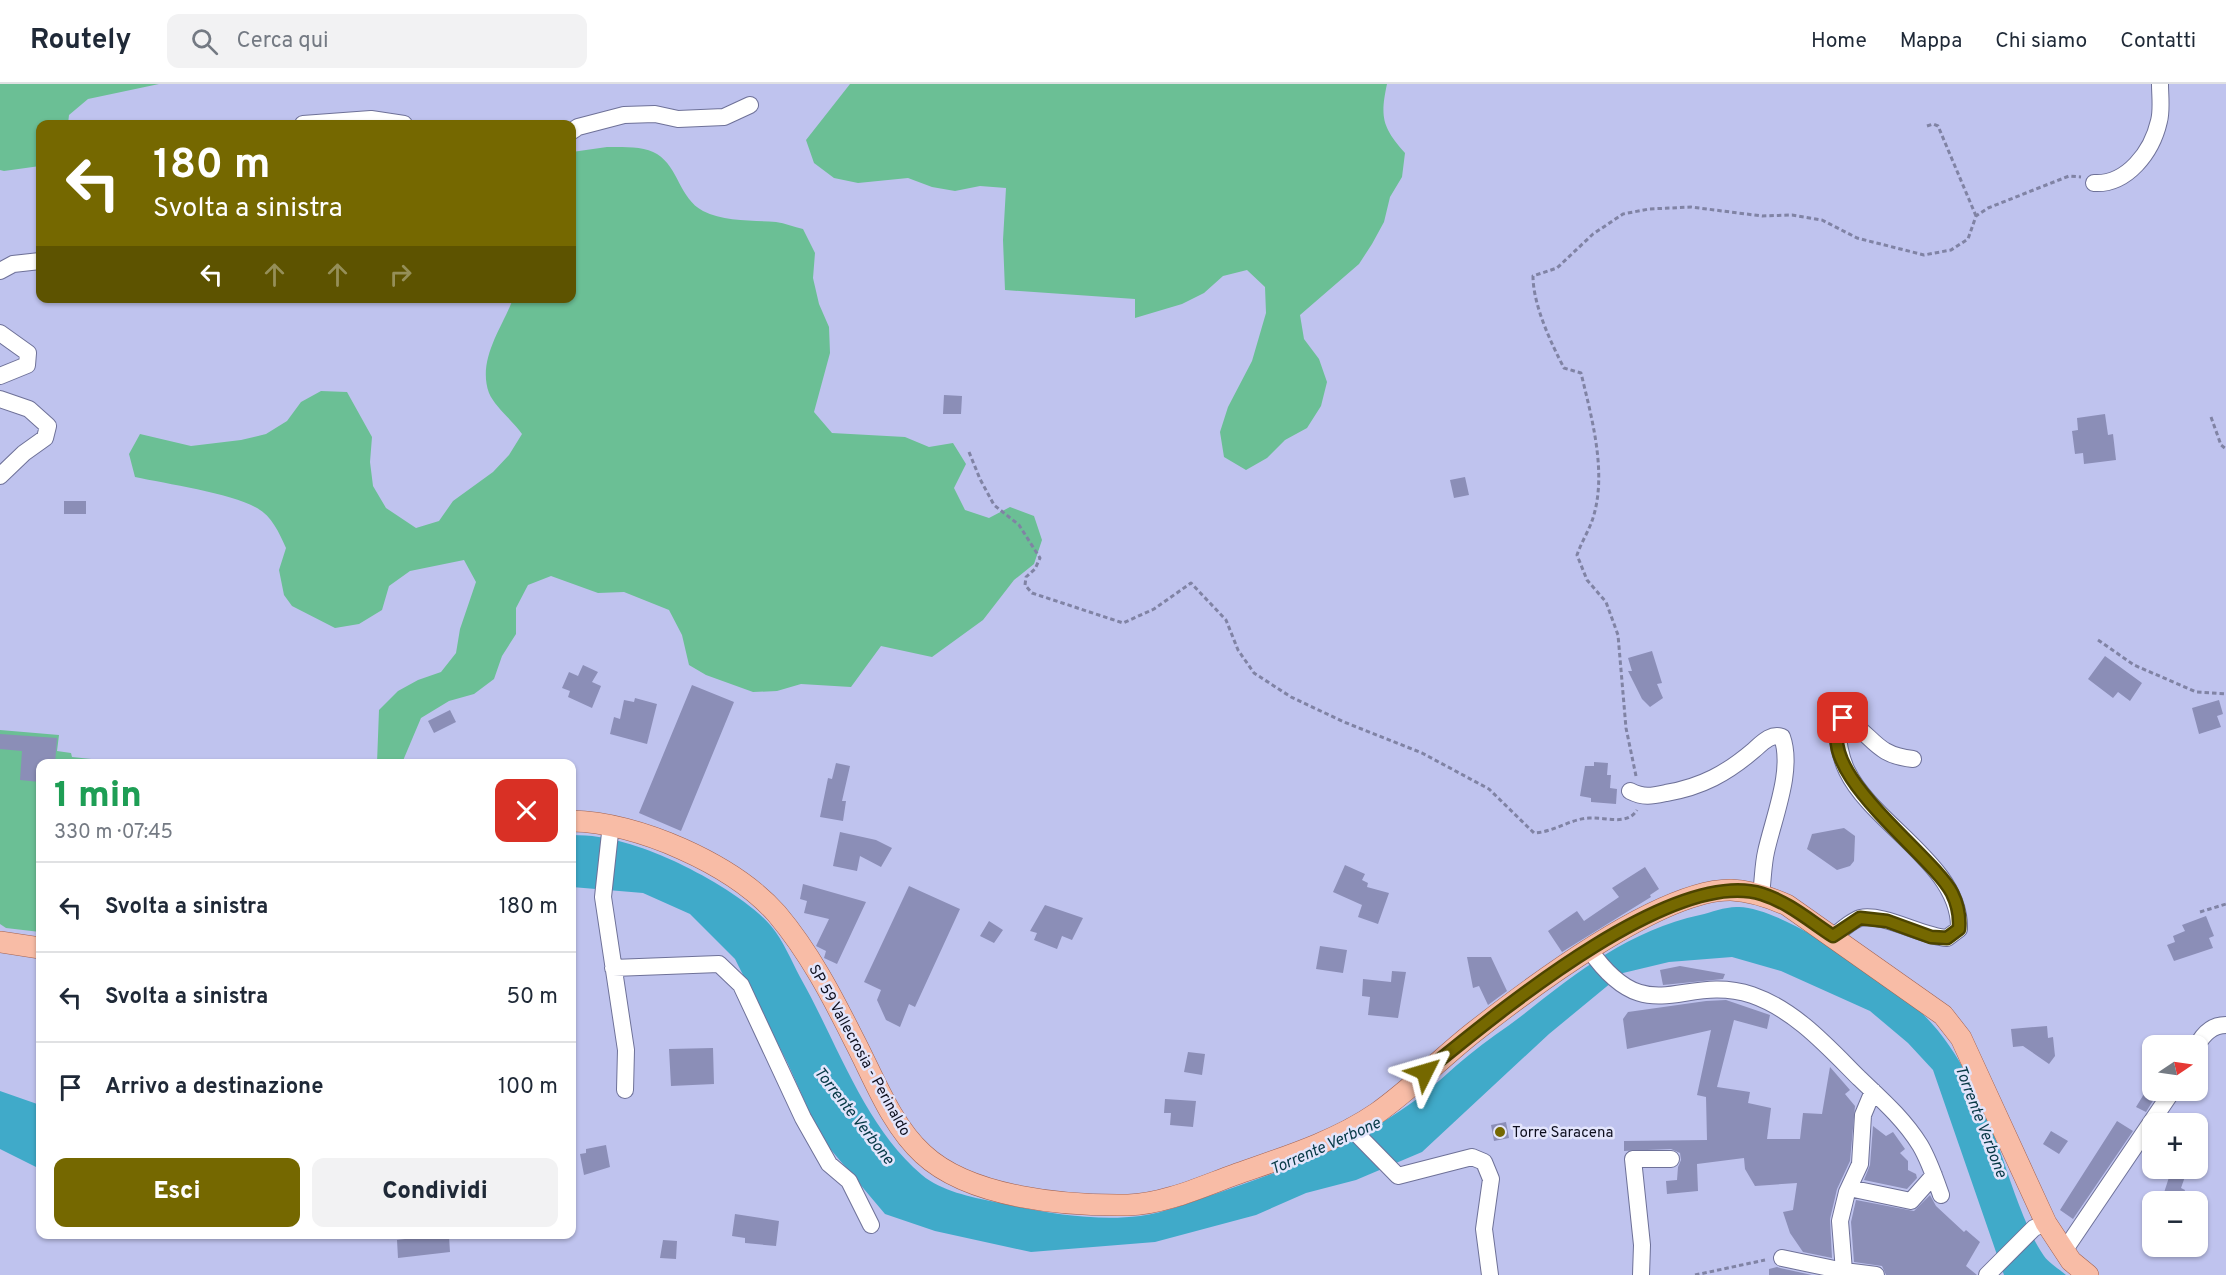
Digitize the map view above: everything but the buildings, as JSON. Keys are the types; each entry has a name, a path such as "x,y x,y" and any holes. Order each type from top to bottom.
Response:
{"main road":[{"name":"SP 59 Vallecrosia - Perinaldo","path":"576,823 654,838 702,859 746,887 775,912 820,973 903,1131 924,1155 952,1175 980,1185 1043,1200 1131,1205 1168,1198 1354,1131 1475,1031 1652,913 1687,898 1728,890 1761,894 1788,905 1943,1015 1961,1038 2040,1226 2088,1275"},
{"path":"0,942 36,947"}],"street":[{"path":"2094,183 2108,184 2125,175 2142,158 2160,120 2160,84"},
{"path":"576,128 624,115 655,114 678,119 724,117 750,105"},
{"path":"357,120 378,120"},
{"path":"0,271 13,264 36,261"},
{"path":"0,333 28,353 27,365 0,376"},
{"path":"0,399 29,410 48,426 45,438 24,453 0,476"},
{"path":"1833,936 1860,918 1887,921 1931,937 1947,938 1959,929 1960,914 1952,893 1897,829 1872,805 1848,773 1838,746 1837,727 1843,718 1855,724 1880,750 1895,757 1913,759"},
{"path":"1636,794 1699,786 1742,760 1767,739 1782,737 1785,754 1781,794 1766,853 1761,894"},
{"path":"611,829 603,897 626,1050 625,1090"},
{"path":"1592,953 1627,989 1655,996 1717,989 1751,995 1778,1007 1803,1024 1895,1112 1920,1146 1941,1195"},
{"path":"613,968 718,964 741,985 803,1118 829,1164 849,1181 871,1225"},
{"path":"2204,1035 2216,1025 2226,1025"},
{"path":"1844,1273 1840,1221 1860,1164 1863,1115 1874,1091"},
{"path":"2064,1251 2166,1101"},
{"path":"1354,1131 1398,1176 1472,1157 1484,1162 1491,1179 1484,1229 1489,1270 1506,1275"},
{"path":"1641,1275 1642,1245 1633,1159 1671,1159"},
{"path":"1850,1188 1911,1201 1934,1175"},
{"path":"1987,1275 2040,1226"},
{"path":"1782,1258 1844,1273 1876,1275"}],"path":[{"path":"1927,126 1933,124 1938,126 1976,216"},
{"path":"969,452 994,505 1018,525 1035,547 1040,558 1035,569 1026,577 1025,585 1032,593 1123,623 1154,609 1191,583 1226,620 1238,650 1254,673 1291,697 1344,722 1422,753 1489,789 1534,833 1550,832 1584,819 1622,820 1633,817 1636,794 1626,728 1618,635 1606,602 1587,580 1577,555 1592,522 1598,496 1597,454 1581,373 1564,368 1550,340 1533,286 1533,276 1557,268 1593,234 1623,214 1649,209 1691,207 1762,216 1792,215 1822,220 1857,238 1924,255 1951,250 1968,239 1976,216 1988,208 2069,176 2083,177 2094,183"},
{"path":"2211,417 2221,445 2226,449"},
{"path":"2098,640 2134,665 2196,692 2226,694"},
{"path":"2200,912 2226,904"},
{"path":"1695,1275 1782,1258"}],"green space":[{"path":"0,84 159,84 88,99 69,115 68,120 36,120 36,167 0,170"},
{"path":"850,84 1387,84 1384,105 1385,121 1392,136 1405,153 1402,177 1390,197 1384,222 1359,264 1300,315 1304,339 1319,359 1327,382 1321,406 1307,428 1285,440 1267,458 1246,470 1224,457 1220,432 1228,407 1252,361 1266,313 1265,287 1247,270 1223,276 1204,293 1182,304 1135,318 1135,299 1005,290 1003,240 1006,188 980,186 955,191 932,187 908,178 858,183 834,178 814,163 806,140"},
{"path":"607,147 640,148 652,151 670,167 689,199 703,211 729,219 779,223 803,229 815,253 813,278 819,304 829,327 830,353 814,412 832,433 905,437 929,447 953,443 966,464 954,488 965,510 989,518 1010,507 1034,516 1042,540 1034,564 1014,580 983,620 932,657 881,646 851,687 801,684 777,691 753,692 706,675 689,665 682,635 669,610 624,592 598,593 551,576 528,585 516,608 516,634 502,656 494,679 474,694 449,701 421,718 404,759 377,759 379,710 398,691 418,680 441,672 456,653 460,629 476,582 464,560 410,571 389,586 382,610 359,624 335,628 292,606 284,595 279,570 286,548 274,525 262,511 215,493 135,477 129,454 140,434 191,446 241,440 266,434 287,421 301,402 321,391 347,392 372,437 370,462 373,486 386,508 416,528 439,521 453,501 493,472 509,455 522,434 495,403 486,381 488,356 511,303 576,303 576,151"},
{"path":"0,730 59,735 57,751 71,753 72,757 91,759 36,759 36,932 6,928 0,924"}],"water":[{"name":"Torrente Verbone","path":"576,835 612,839 661,856 712,881 739,898 762,917 783,944 868,1108 902,1155 930,1181 966,1195 1030,1209 1104,1218 1140,1216 1178,1207 1242,1185 1345,1143 1417,1099 1476,1050 1565,982 1606,954 1651,931 1675,922 1730,907 1758,910 1803,930 1850,958 1907,1000 1938,1031 1963,1067 1973,1087 1999,1148 2030,1232 2046,1259 2066,1275 2004,1275 1933,1070 1908,1043 1870,1011 1781,971 1732,957 1669,962 1623,973 1549,1034 1422,1152 1356,1180 1306,1193 1256,1215 1155,1242 1031,1252 935,1231 885,1214 821,1138 788,1064 735,959 690,914 643,893 576,887"},
{"path":"0,1091 36,1104 36,1167 0,1149"}],"place":[{"name":"Torre Saracena","path":"1500,1132"}],"route":[{"path":"1425,1072 1475,1031 1589,949 1652,913 1687,898 1728,890 1761,894 1788,905 1833,936 1860,918 1887,921 1931,937 1947,938 1959,929 1960,914 1952,893 1897,829 1872,805 1848,773 1838,746 1837,727 1843,718"}]}
